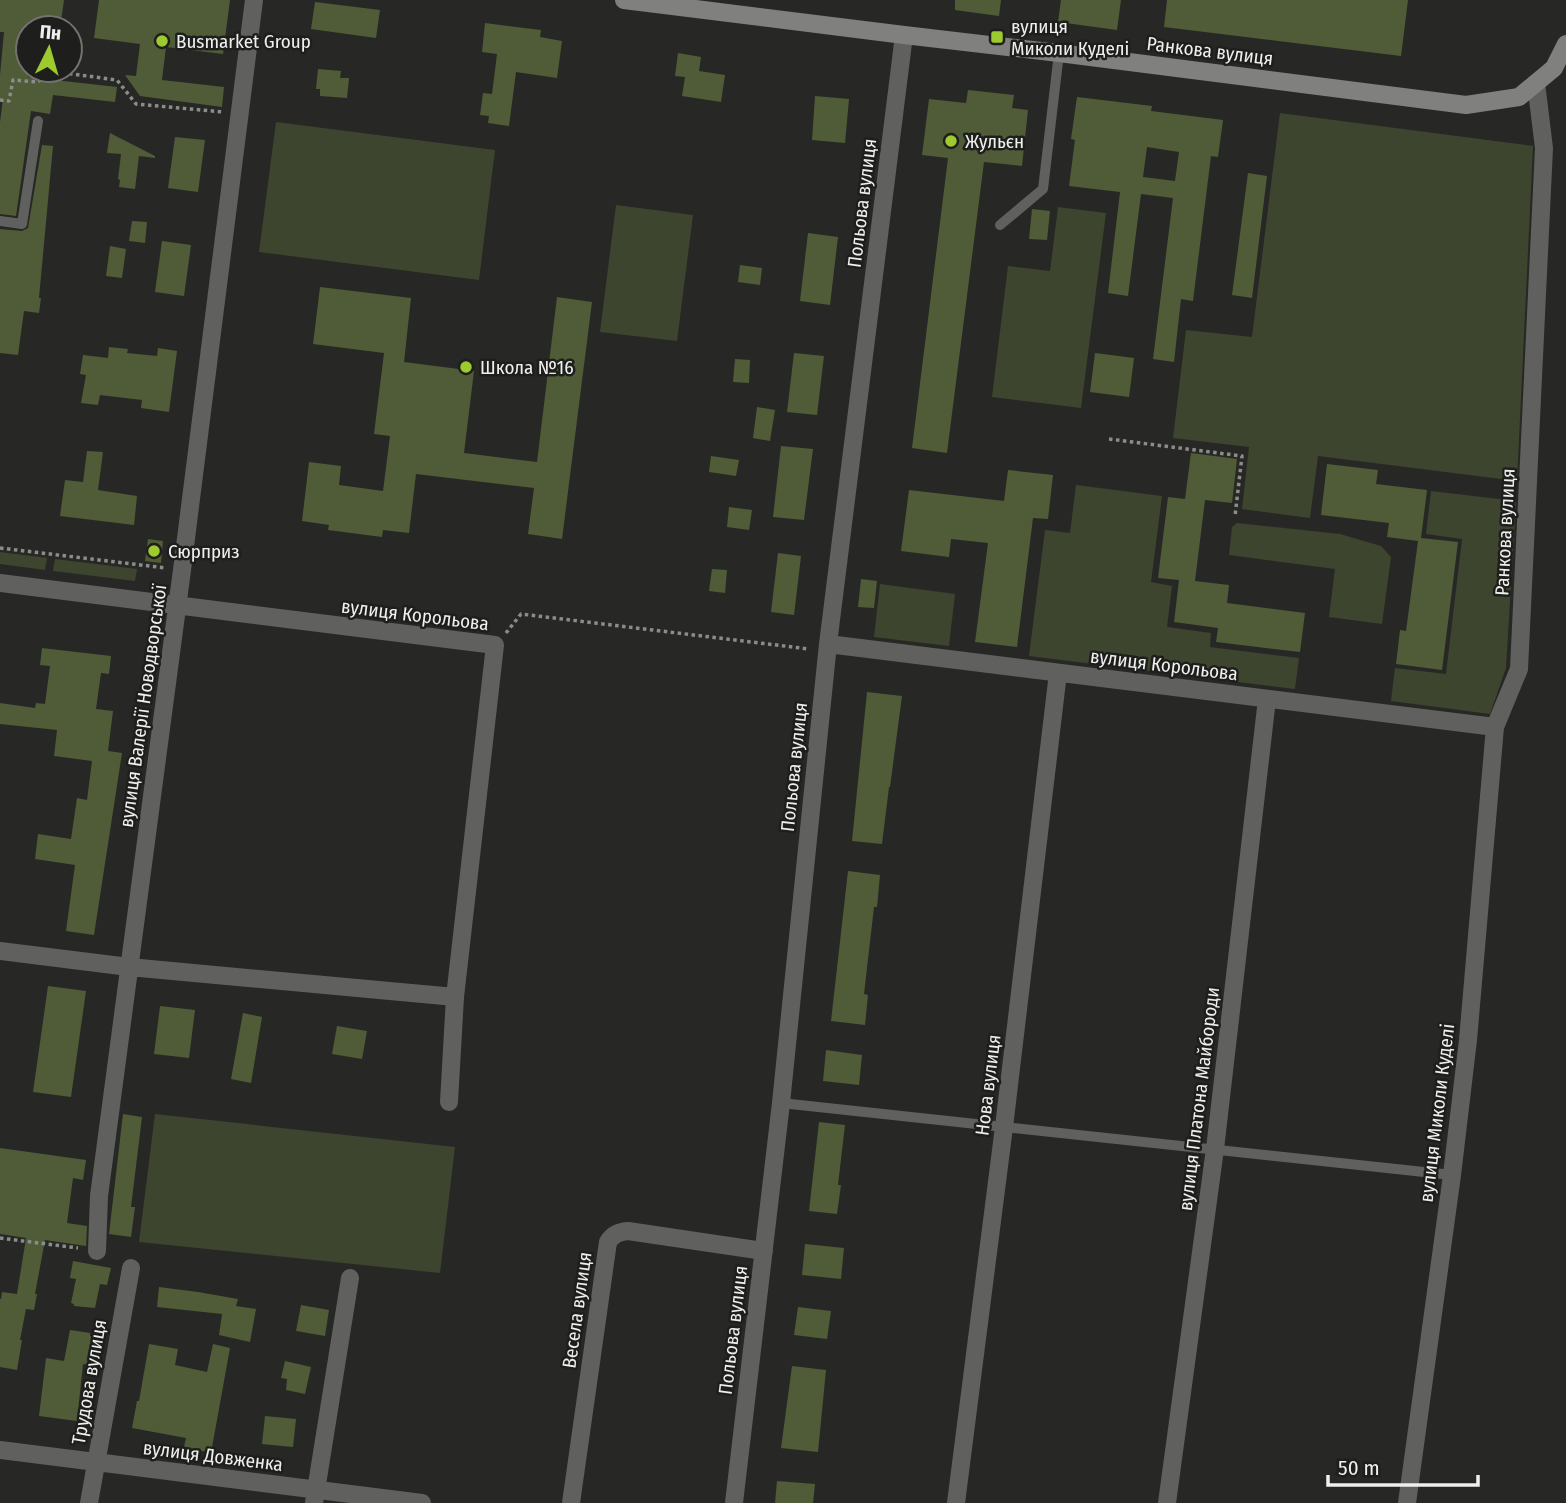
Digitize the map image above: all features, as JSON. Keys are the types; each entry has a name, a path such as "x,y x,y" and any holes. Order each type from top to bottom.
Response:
{"street":[{"name":"вулиця Валерії Новодворської","path":"97,1251 99,1196 178,606 254,0"},
{"name":"Ранкова вулиця","path":"624,0 1466,105 1519,97 1555,68 1566,44"},
{"name":"Польова вулиця","path":"734,1503 764,1251 828,644 904,36"},
{"name":"Ранкова вулиця","path":"1495,727 1519,669 1544,148 1536,83"},
{"name":"вулиця Корольова","path":"0,583 495,645 455,997 449,1102"},
{"name":"вулиця Корольова","path":"828,644 1495,727"},
{"name":"Нова вулиця","path":"956,1503 1058,673"},
{"name":"вулиця Платона Майбороди","path":"1167,1503 1215,1149 1268,699"},
{"name":"вулиця Миколи Куделі","path":"1407,1503 1468,1040 1495,727"},
{"path":"0,951 129,967 455,997"},
{"name":"Весела вулиця","path":"571,1503 608,1242 611,1238 628,1231 764,1251"},
{"name":"Трудова вулиця","path":"89,1503 131,1268"},
{"path":"315,1496 350,1278"},
{"name":"вулиця Довженка","path":"0,1450 315,1496 422,1503"}],"lane":[{"path":"1000,225 1043,189 1059,53"},
{"path":"0,221 22,224 37,121"},
{"path":"780,1103 1452,1175"}],"path":[{"path":"0,100 9,101 13,80 37,82 50,71 117,80 136,104 240,114"},
{"path":"1109,439 1242,456 1235,516"},
{"path":"0,548 182,570"},
{"path":"495,645 522,614 814,649 828,644"},
{"path":"0,1238 97,1251"}],"green space":[{"path":"1280,113 1533,146 1517,481 1318,456 1310,518 1242,509 1249,447 1173,438 1186,330 1252,337"},
{"path":"276,122 495,150 479,280 259,252"},
{"path":"616,205 693,215 677,341 600,332"},
{"path":"1058,207 1106,213 1081,408 992,397 1008,266 1050,271"},
{"path":"1076,485 1162,496 1151,582 1172,586 1167,627 1211,633 1210,647 1299,658 1295,689 1029,656 1045,530 1070,533"},
{"path":"1431,491 1516,501 1506,668 1490,714 1391,701 1395,668 1446,674 1462,539 1426,534"},
{"path":"1237,523 1340,534 1381,546 1391,557 1382,624 1329,617 1335,569 1229,555 1232,527"},
{"path":"0,552 47,558 45,570 0,564"},
{"path":"55,559 137,569 135,581 53,571"},
{"path":"880,584 955,594 949,646 874,637"},
{"path":"155,1114 455,1147 440,1273 139,1242"}],"building":[{"path":"0,0 64,0 62,14 14,14 14,84 84,83 117,87 115,102 53,95 50,114 31,111 16,216 0,214 0,122 3,99 0,99 0,75 4,32 0,32"},
{"name":"Busmarket Group","path":"99,0 230,0 223,54 166,47 162,80 224,87 222,107 140,96 125,75 136,76 140,44 94,38"},
{"path":"955,0 1001,0 999,16 955,10"},
{"path":"1061,0 1121,0 1117,30 1058,22"},
{"path":"1167,0 1408,0 1401,56 1164,27"},
{"path":"315,2 380,10 376,38 311,29"},
{"path":"485,23 541,30 540,37 562,41 557,78 516,72 509,126 488,123 489,116 480,115 483,93 492,94 497,54 482,52"},
{"path":"678,53 701,57 699,71 725,75 721,102 682,96 685,77 675,76"},
{"path":"318,69 341,71 340,78 349,78 347,98 320,96 320,89 316,89"},
{"path":"968,90 1014,95 1012,108 1028,110 1022,166 984,162 947,453 912,448 948,158 922,155 929,99 966,103"},
{"path":"815,96 849,99 845,143 812,140"},
{"path":"1077,97 1152,106 1151,111 1223,120 1218,157 1211,156 1193,301 1181,299 1174,362 1153,359 1173,198 1141,194 1128,296 1108,293 1120,192 1069,186 1075,140 1071,139","holes":["1147,147 1179,152 1175,181 1143,177"]},
{"path":"110,133 155,156 139,156 135,189 119,187 121,154 107,153"},
{"path":"175,137 205,140 198,192 168,188"},
{"path":"42,145 53,146 39,313 24,311 18,355 0,353 0,229 22,231 28,228"},
{"path":"1248,173 1267,176 1252,298 1232,295"},
{"path":"1032,209 1050,211 1047,240 1029,239"},
{"path":"132,221 147,222 145,243 129,241"},
{"path":"808,233 838,237 830,305 800,301"},
{"path":"162,241 191,245 184,296 155,292"},
{"path":"110,246 126,249 122,278 106,276"},
{"path":"740,265 762,268 760,285 738,282"},
{"path":"320,287 411,298 404,362 474,371 464,453 537,462 557,297 592,302 562,539 528,534 534,488 416,474 409,533 383,530 382,537 328,530 329,525 302,521 309,462 341,466 339,485 383,491 390,436 374,434 384,353 313,344"},
{"path":"109,347 128,349 127,353 157,356 158,348 177,351 169,412 141,408 142,400 100,395 98,405 81,403 86,375 80,374 83,355 108,358"},
{"path":"794,353 824,356 817,415 787,412"},
{"path":"1095,353 1134,358 1129,397 1090,392"},
{"path":"735,359 750,360 749,383 733,382"},
{"path":"757,407 775,410 770,441 753,438"},
{"path":"781,446 813,449 804,520 773,517"},
{"path":"87,451 103,452 98,490 137,496 134,525 60,516 65,480 83,482"},
{"path":"1191,453 1237,459 1232,503 1205,500 1195,581 1229,585 1227,603 1305,613 1300,652 1216,642 1218,628 1174,622 1179,580 1158,578 1168,497 1185,499"},
{"path":"711,456 739,460 736,476 709,472"},
{"path":"1327,464 1378,470 1376,484 1427,490 1421,538 1458,542 1442,670 1396,664 1400,630 1406,631 1418,541 1387,537 1389,523 1321,515"},
{"path":"1008,470 1053,475 1048,519 1033,518 1017,647 975,642 988,543 951,539 949,557 901,551 909,490 1004,501"},
{"path":"729,507 752,510 749,530 727,527"},
{"name":"Сюрприз","path":"148,539 163,541 161,563 145,561"},
{"path":"778,553 801,556 794,615 771,612"},
{"path":"712,569 727,570 725,593 709,591"},
{"path":"861,579 877,581 874,608 858,607"},
{"path":"42,648 111,656 109,674 101,673 96,709 113,711 108,751 122,753 94,935 66,931 75,865 35,859 38,834 71,839 77,798 87,800 92,761 54,756 57,730 0,724 0,703 35,708 36,703 45,704 50,666 40,665"},
{"path":"867,692 902,696 882,844 852,841"},
{"path":"848,871 880,875 864,994 868,995 865,1025 831,1021"},
{"path":"48,986 86,991 71,1097 33,1092"},
{"path":"160,1006 195,1010 189,1058 154,1054"},
{"path":"243,1013 262,1017 251,1083 231,1079"},
{"path":"337,1026 367,1031 362,1059 332,1054"},
{"path":"826,1050 862,1055 859,1085 823,1081"},
{"path":"123,1114 142,1117 131,1207 135,1207 131,1237 109,1234"},
{"path":"819,1122 845,1125 837,1214 809,1211"},
{"path":"0,1148 86,1160 83,1180 73,1178 67,1223 87,1226 86,1246 45,1240 34,1310 26,1309 17,1370 0,1367 0,1299 2,1292 17,1294 26,1238 0,1234"},
{"path":"805,1244 844,1248 841,1279 802,1275"},
{"path":"73,1261 111,1268 107,1285 100,1284 95,1308 74,1306 71,1303 76,1279 70,1278"},
{"path":"159,1287 238,1299 236,1306 256,1309 250,1342 219,1335 222,1314 157,1307"},
{"path":"301,1305 329,1310 325,1336 296,1331"},
{"path":"798,1307 831,1311 827,1339 794,1335"},
{"path":"70,1330 101,1338 96,1366 83,1364 77,1421 39,1416 46,1358 64,1361"},
{"path":"149,1344 178,1349 175,1365 207,1372 213,1344 230,1348 211,1453 184,1447 186,1438 132,1428"},
{"path":"285,1361 311,1367 305,1394 286,1390 287,1379 281,1378"},
{"path":"792,1366 826,1370 818,1452 781,1448"},
{"path":"265,1416 296,1419 293,1447 262,1444"},
{"path":"777,1481 815,1484 813,1503 775,1503"}],"place":[{"name":"вулиця Миколи Куделі","path":"997,37"},
{"name":"Busmarket Group","path":"162,41"},
{"name":"Жульєн","path":"951,141"},
{"name":"Школа №16","path":"466,367"},
{"name":"Сюрприз","path":"154,551"}]}
